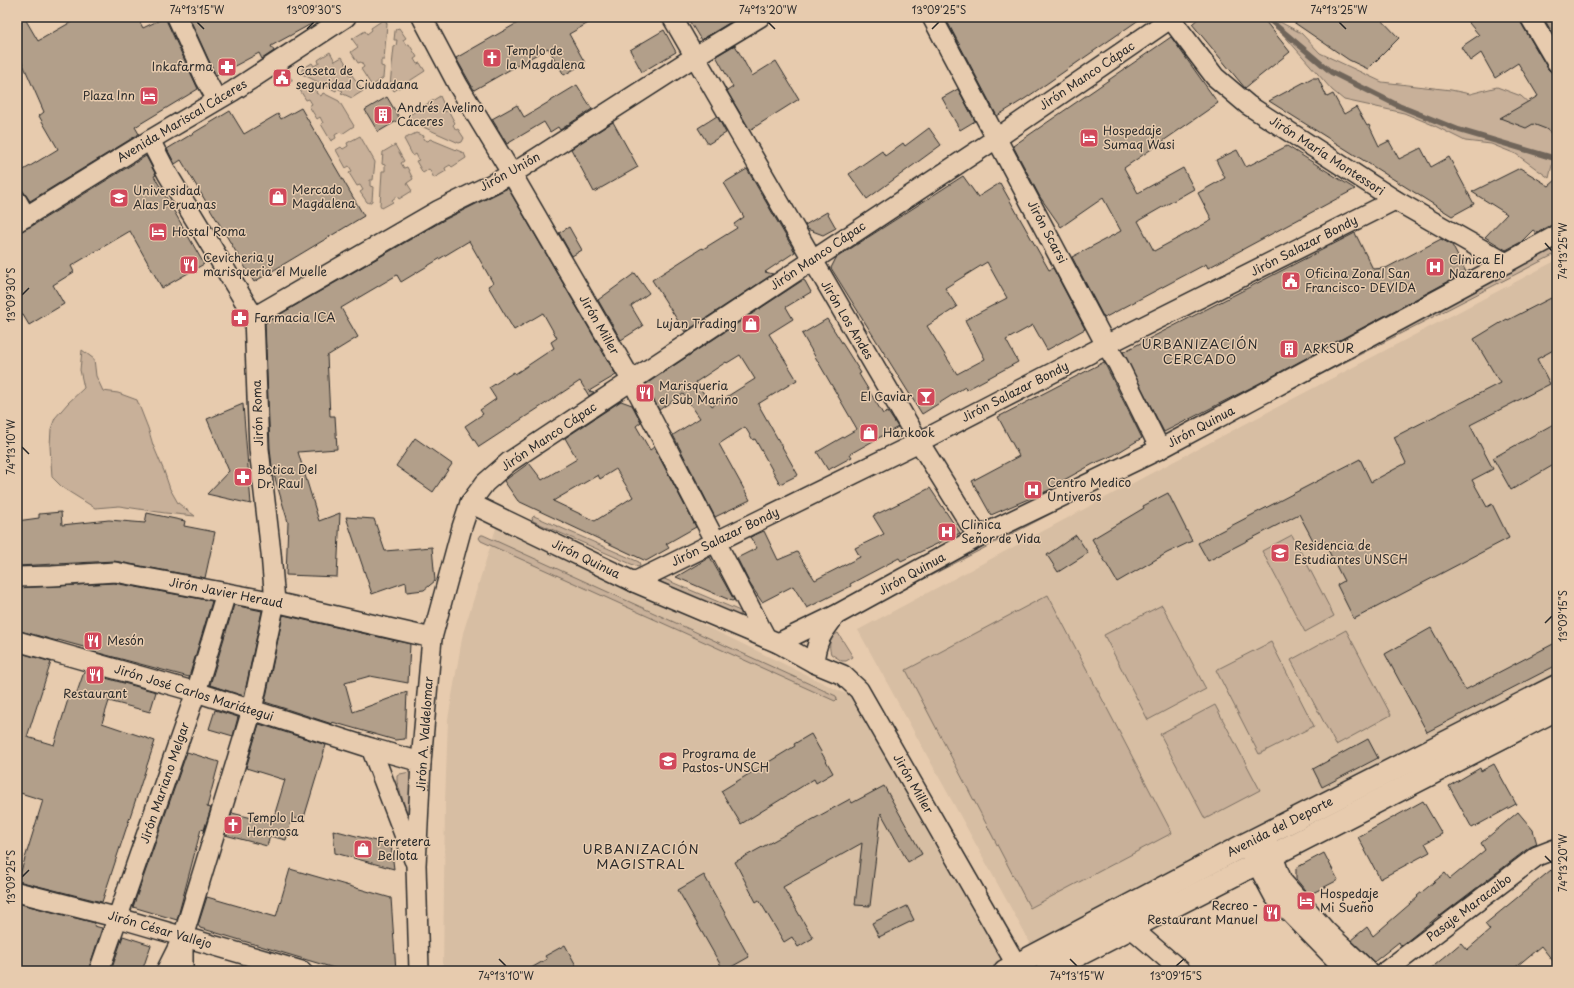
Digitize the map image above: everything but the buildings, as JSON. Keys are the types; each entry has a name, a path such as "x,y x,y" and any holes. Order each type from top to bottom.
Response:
{"street":[{"path":"177,17 206,80 217,100"},
{"name":"Avenida Mariscal Cáceres","path":"20,213 150,140 233,91 346,17"},
{"name":"Jirón Miller","path":"422,17 458,85 512,174 632,381 715,542 772,641 814,663 843,675 859,690 1014,969"},
{"name":"Jirón Los Andes","path":"672,17 919,442 978,537"},
{"name":"Jirón Unión","path":"254,317 439,210 512,174 694,57 760,17"},
{"name":"Jirón Scarsi","path":"932,17 1118,364 1160,449"},
{"path":"1530,17 1557,63"},
{"name":"Jirón Manco Cápac","path":"470,503 485,483 509,462 997,138 1172,18"},
{"name":"Jirón María Montessori","path":"1172,18 1215,77 1248,105 1395,200 1506,264"},
{"name":"Jirón Roma","path":"150,140 167,173 254,317 259,449 275,602 252,710 183,938"},
{"name":"Jirón Salazar Bondy","path":"634,582 919,442 1106,344 1395,200"},
{"name":"Jirón Quinua","path":"470,503 634,582 772,641 836,615 978,537 1160,449 1506,264 1557,235"},
{"name":"Jirón A. Valdelomar","path":"419,971 416,865 421,762 432,638 470,503"},
{"name":"Jirón Javier Heraud","path":"17,577 115,572 275,602 432,638"},
{"name":"Jirón Mariano Melgar","path":"99,971 119,918 196,692 226,593"},
{"path":"814,663 815,651 822,632 836,615"},
{"name":"Jirón José Carlos Mariátegui","path":"17,641 196,692 370,748 421,762"},
{"name":"Avenida del Deporte","path":"1014,969 1254,840 1557,686"},
{"name":"Avenida del Deporte","path":"1047,971 1557,710"},
{"path":"370,748 416,865"},
{"path":"1254,840 1265,860 1326,932 1368,971"},
{"name":"Pasaje Maracaibo","path":"1386,971 1537,856 1556,847"},
{"path":"1265,860 1274,896 1347,971"},
{"name":"Jirón César Vallejo","path":"17,892 119,918 183,938 302,971"},
{"path":"1115,914 1182,971"},
{"path":"166,971 183,938"},
{"path":"183,938 183,971"}],"shaded area":[{"path":"383,20 386,21 387,24 384,60 381,60 381,66 384,67 383,78 372,86 361,69 364,67 361,62 358,63 351,52 358,47 352,39 365,31 367,34 372,30 371,28"},
{"path":"1280,22 1301,33 1320,53 1382,82 1451,90 1470,94 1497,87 1521,96 1541,114 1557,144 1549,178 1516,154 1491,144 1465,141 1404,113 1344,100 1332,90 1274,24"},
{"path":"399,28 406,38 403,40 406,45 409,44 417,57 414,59 417,64 420,63 425,71 394,91 390,85 394,47 396,46 397,40 394,40 395,31"},
{"path":"330,52 335,61 342,57 349,69 347,71 350,76 352,75 363,91 352,98 341,93 343,91 337,88 336,91 302,74 302,69 312,63 314,66 319,63 318,60"},
{"path":"302,83 317,91 316,93 321,96 323,93 339,101 354,126 342,134 340,132 335,135 336,138 331,141 321,124 323,123 320,117 317,119 309,106 312,104 309,99 306,100 298,87"},
{"path":"440,96 445,112 448,110 455,123 453,125 456,130 458,129 464,138 462,142 459,143 412,122 408,116"},
{"path":"416,133 424,136 423,139 428,141 430,139 464,153 466,158 452,167 450,165 445,168 446,171 434,178 429,169 423,173 416,161 419,160 416,154 413,156 404,139"},
{"path":"360,136 375,162 373,180 370,180 370,186 373,187 372,201 369,203 360,192 363,190 360,185 357,186 349,173 352,171 349,166 346,168 336,150 341,147 343,149 348,146 347,143"},
{"path":"395,145 404,161 401,163 404,168 407,167 413,179 407,183 412,191 399,199 397,196 392,200 393,202 382,208 380,205 382,171 385,171 385,165 382,164 383,152"},
{"path":"1557,244 1557,253 863,611 859,606"},
{"name":"Residencia de Estudiantes UNSCH","path":"1557,260 1557,677 1034,950 858,630 1148,475"},
{"path":"82,350 94,359 96,376 103,391 118,393 137,400 170,489 178,503 195,516 119,506 95,508 63,488 52,477 50,446 51,429 55,418 84,388 80,370"},
{"path":"534,516 639,562 640,566 638,567 533,521 532,518"},
{"name":"Programa de Pastos-UNSCH","path":"497,525 852,697 1009,960 989,971 443,971 445,802 448,719 463,633"},
{"path":"481,535 836,696 837,699 835,701 481,541 479,538"},
{"path":"1292,535 1334,616 1305,632 1262,551"},
{"path":"662,578 740,611 741,614 738,616 661,582 660,580"},
{"path":"1048,595 1172,833 1030,908 906,670"},
{"path":"1162,605 1206,689 1148,720 1104,635"},
{"path":"1346,630 1391,715 1336,745 1291,660"},
{"path":"838,633 853,657 846,661 842,661 831,654 830,642"},
{"path":"1271,642 1314,726 1259,754 1216,670"},
{"path":"1215,705 1260,790 1205,819 1160,734"},
{"path":"410,772 412,773 409,819 397,782 397,776"}],"waterway":[{"path":"1266,17 1331,72 1399,106 1459,130 1557,159"}],"place":[{"name":"Templo de la Magdalena","path":"492,58"},
{"name":"Inkafarma","path":"227,67"},
{"name":"Caseta de seguridad Ciudadana","path":"282,78"},
{"name":"Plaza Inn","path":"149,96"},
{"name":"Andrés Avelino Cáceres","path":"383,115"},
{"name":"Hospedaje Sumaq Wasi","path":"1089,138"},
{"name":"Mercado Magdalena","path":"278,197"},
{"name":"Universidad Alas Peruanas","path":"119,198"},
{"name":"Hostal Roma","path":"158,232"},
{"name":"Cevicheria y marisqueria el Muelle","path":"189,265"},
{"name":"Clinica El Nazareno","path":"1435,267"},
{"name":"Oficina Zonal San Francisco- DEVIDA","path":"1291,281"},
{"name":"Farmacia ICA","path":"240,318"},
{"name":"Lujan Trading","path":"751,324"},
{"name":"ARKSUR","path":"1289,349"},
{"name":"Marisqueria el Sub Marino","path":"645,393"},
{"name":"El Caviar","path":"926,397"},
{"name":"Hankook","path":"869,433"},
{"name":"Botica Del Dr. Raul","path":"243,477"},
{"name":"Centro Medico Untiveros","path":"1033,490"},
{"name":"Clinica Señor de Vida","path":"947,532"},
{"name":"Residencia de Estudiantes UNSCH","path":"1280,553"},
{"name":"Mesón","path":"93,641"},
{"name":"Restaurant","path":"95,675"},
{"name":"Programa de Pastos-UNSCH","path":"668,761"},
{"name":"Templo La Hermosa","path":"233,825"},
{"name":"Ferretera Bellota","path":"363,849"},
{"name":"Hospedaje Mi Sueño","path":"1306,901"},
{"name":"Recreo - Restaurant Manuel","path":"1272,913"}],"district":[{"name":"URBANIZACIÓN CERCADO","path":"1200,352"},
{"name":"URBANIZACIÓN MAGISTRAL","path":"641,856"}]}
